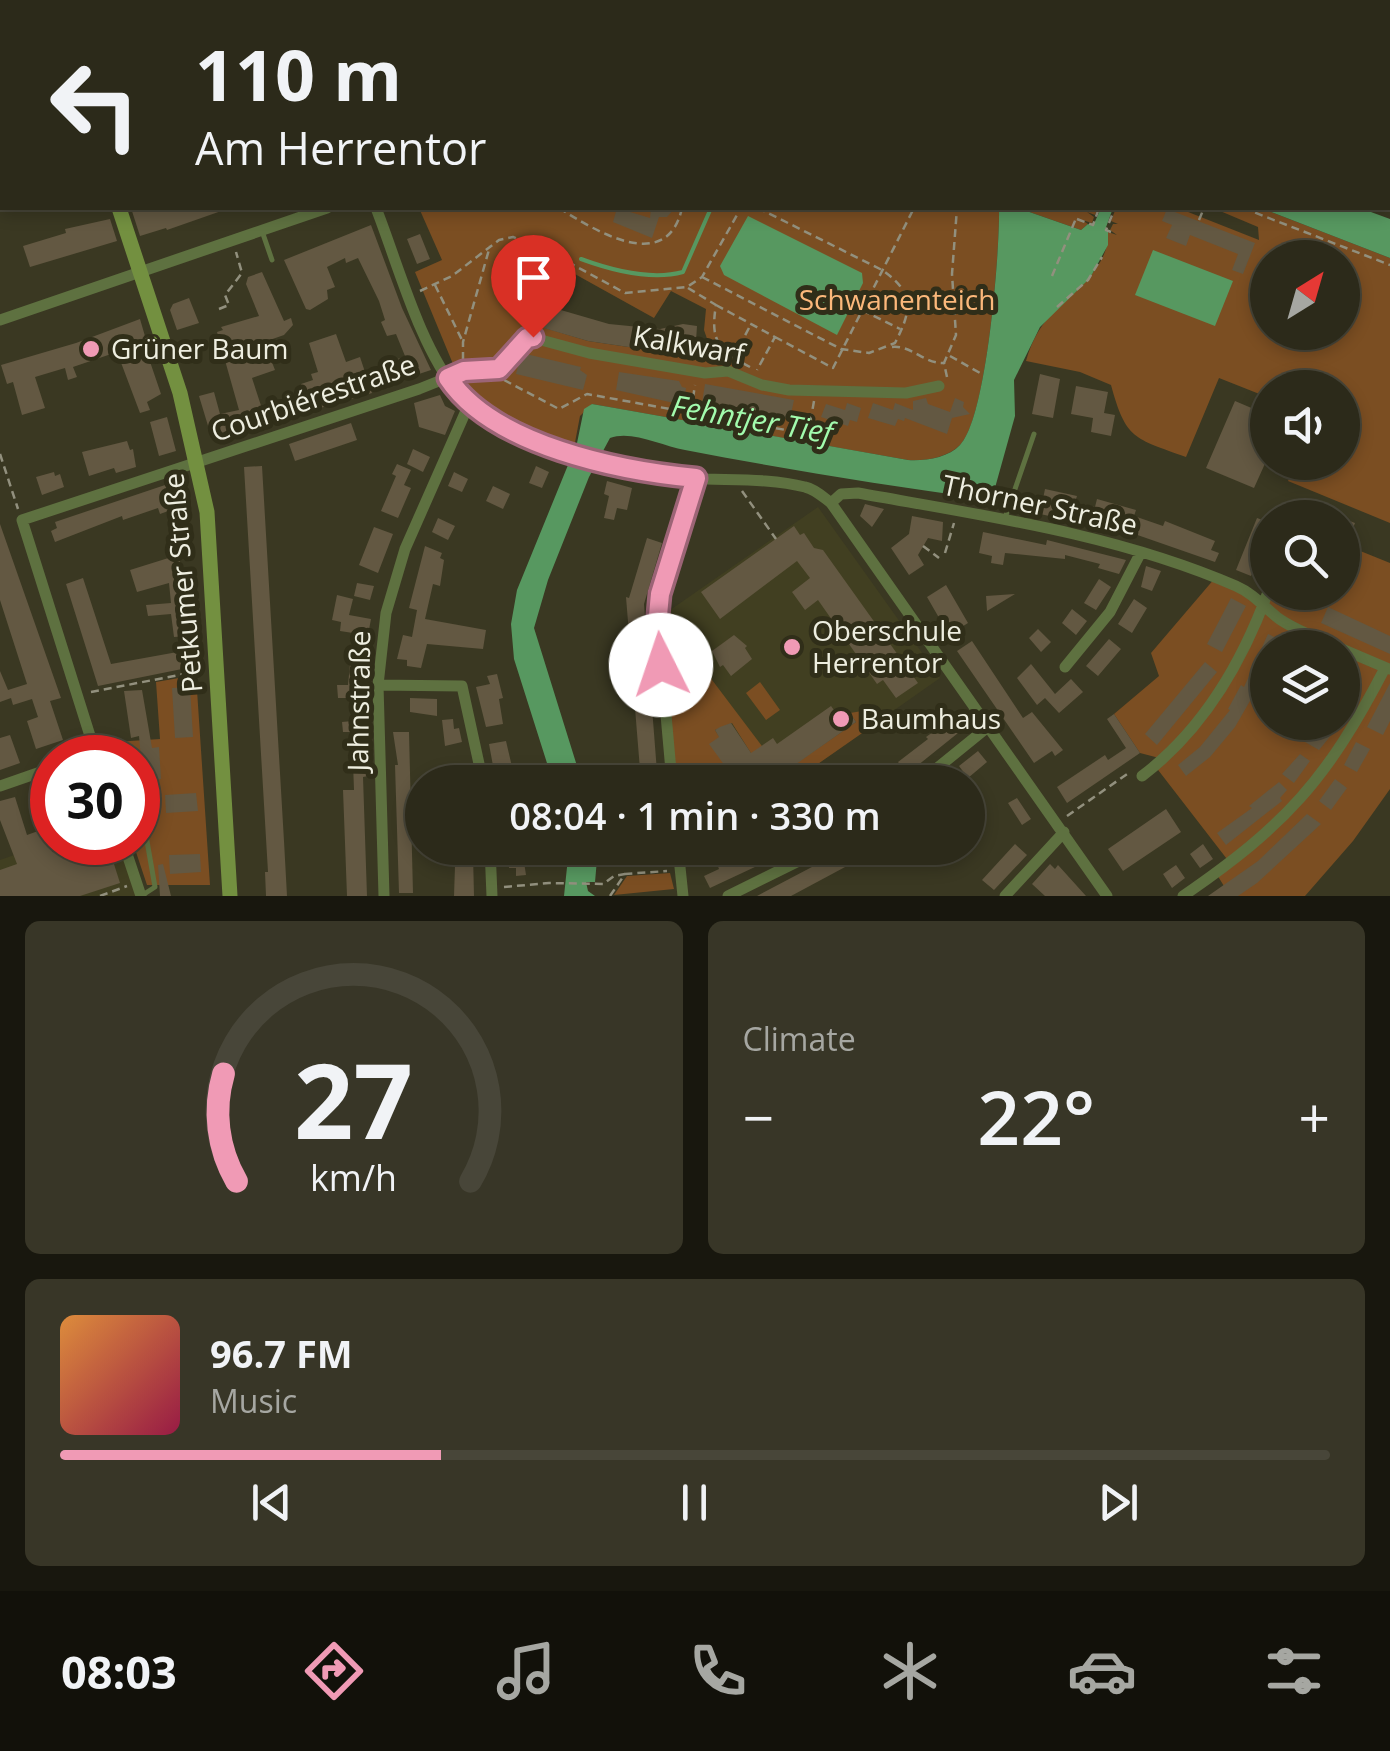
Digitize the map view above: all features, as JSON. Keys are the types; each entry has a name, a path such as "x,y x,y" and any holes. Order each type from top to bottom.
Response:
{"street":[{"path":"823,0 838,0"},
{"name":"Petkumer Straße","path":"120,210 180,393 198,463 209,536 230,896"},
{"path":"0,320 321,210"},
{"path":"377,210 409,296 448,378 469,404 514,430 606,463 642,472 804,486 830,503 1107,896"},
{"name":"Kalkwarf","path":"492,370 503,367 530,337 589,353 697,372 725,371 762,385 816,392 906,393 939,386"},
{"path":"448,378 464,371 492,370"},
{"name":"Courbiérestraße","path":"22,520 448,378"},
{"name":"Jahnstraße","path":"384,896 378,686 386,613 416,523 469,404"},
{"path":"670,765 657,614 696,478"},
{"name":"Thorner Straße","path":"830,503 841,494 858,493 1070,532 1141,552 1250,592"},
{"path":"22,520 79,694 88,735"},
{"path":"1065,666 1110,612 1141,552"},
{"path":"1140,772 1164,759 1216,697 1261,610"},
{"name":"Thorner Straße","path":"1276,610 1286,623 1301,630"},
{"name":"Thorner Straße","path":"1360,656 1388,669"},
{"path":"1182,896 1251,848 1310,790 1342,747 1388,669"},
{"path":"378,686 462,686 478,765"},
{"path":"941,765 989,726"},
{"path":"0,786 30,776"},
{"path":"1005,896 1061,828"},
{"path":"130,865 139,892"},
{"path":"491,865 492,892"},
{"path":"679,865 683,896"},
{"path":"728,896 791,865"}],"lane":[{"path":"262,231 272,260"},
{"path":"1004,520 1034,434"},
{"path":"139,892 155,888 151,865"}],"path":[{"path":"562,210 603,234 642,244 652,244 665,236 678,221 681,210"},
{"path":"409,296 435,285 491,244 506,238 521,239 625,293 687,287 702,276 740,210"},
{"path":"762,210 882,270 898,282 908,311 902,330 890,347"},
{"path":"687,287 833,368 913,210"},
{"path":"939,386 948,377 944,363 956,336 952,274 957,210"},
{"path":"1052,276 1076,217 1092,225 1098,210"},
{"path":"1112,232 1106,230 1114,210"},
{"path":"1199,220 1203,210"},
{"path":"1248,210 1390,266"},
{"path":"1369,210 1374,212"},
{"path":"219,309 229,305 225,295 242,272 232,242"},
{"path":"464,371 463,342 491,244"},
{"path":"1057,308 1090,278 1102,257"},
{"path":"702,276 842,348 869,354 904,346 935,364 944,363"},
{"path":"435,285 463,342"},
{"path":"716,305 714,333 720,346 733,358 758,371 775,337"},
{"path":"861,310 902,330"},
{"path":"725,371 751,324"},
{"path":"948,355 980,373"},
{"path":"492,370 520,390 559,409 588,394 798,432 810,424 816,392"},
{"path":"690,413 697,372"},
{"path":"0,454 22,520"},
{"path":"735,480 776,538"},
{"path":"945,554 956,512"},
{"path":"924,546 940,558"},
{"path":"79,694 216,668"},
{"path":"1061,828 1108,787 1140,772"},
{"path":"1103,780 1108,787"},
{"path":"1080,795 1086,803"},
{"path":"492,892 602,884 625,874 680,872"},
{"path":"602,884 611,895 625,874"},
{"path":"100,896 139,892"}],"shaded area":[{"path":"999,210 1024,210 1081,230 1088,224 1093,226 1100,210 1112,210 1105,230 1108,245 1090,278 1040,327 1014,380 1015,416 993,495 984,499 722,457 637,437 610,438 589,477 548,580 534,628 577,765 548,765 514,659 511,624 517,590 577,443 584,409 592,404 908,460 943,456 960,445 978,402 994,294"},
{"path":"1266,210 1365,210 1390,219 1390,258 1360,246 1360,240 1344,240"},
{"name":"Schwanenteich","path":"748,216 862,273 863,283 837,335 724,275 720,266"},
{"path":"1153,250 1233,281 1215,326 1135,295"},
{"name":"Oberschule Herrentor","path":"818,507 940,678 816,765 679,765 663,615"},
{"path":"30,850 30,865 127,865 138,896 0,896 0,860"},
{"path":"567,865 596,865 595,882 586,882 588,891 595,896 564,896"}],"green space":[{"name":"Schwanenteich","path":"420,210 999,210 994,294 978,403 960,445 942,456 921,460 592,404 580,416 573,453 544,443 469,404 448,378 464,371 461,363 453,364 415,272 442,260","holes":["555,263 654,318 671,291 706,309 704,330 713,356 703,358 588,341 522,321"]},
{"name":"Schwanenteich","path":"1024,210 1097,210 1095,215 1087,212 1094,217 1092,223 1082,220 1088,224 1081,230"},
{"path":"1115,210 1183,210 1259,240 1250,240 1250,350 1360,350 1360,246 1390,258 1390,523 1360,511 1360,500 1334,500 1288,481 1360,480 1360,370 1250,370 1250,390 1219,378 1186,457 1135,434 1122,417 1111,385 1080,372 1026,361 1047,319 1098,265 1108,232 1117,235 1110,230 1118,224 1111,221"},
{"path":"1218,210 1266,210 1344,240 1259,240 1258,227"},
{"path":"1360,551 1390,563 1390,789 1353,841 1305,896 1230,896 1216,873 1230,863 1155,766 1163,759 1140,753 1114,714 1159,676 1151,653 1215,578 1250,596 1250,610 1360,610"},
{"path":"663,615 765,750 754,758 732,723 715,730 734,760 726,765 671,765"},
{"path":"196,675 210,885 147,885 140,865 160,865 156,682"},
{"path":"760,682 780,710 766,720 746,693"},
{"path":"874,709 891,713 816,765 787,765 801,760 856,722 850,713"},
{"path":"670,873 674,889 614,895 627,876"}],"building":[{"path":"132,210 224,210 167,230 140,236"},
{"path":"616,210 650,218 651,210 673,210 667,217 659,217 652,238 613,222"},
{"path":"1167,210 1250,241 1250,256 1243,274 1232,270 1238,254 1190,235 1186,246 1166,238 1172,225 1162,221"},
{"path":"110,219 117,241 30,267 23,246 66,233 65,229"},
{"path":"371,225 402,308 431,370 371,390 372,393 286,418 281,404 305,396 301,384 313,380 311,374 318,372 309,343 336,334 346,362 360,357 365,372 405,356 396,334 387,336 379,301 358,258 346,263 345,258 327,267 335,287 327,290 328,299 310,310 306,309 284,260"},
{"path":"420,234 430,259 417,264 407,239"},
{"path":"262,272 284,321 291,318 293,325 284,335 264,342 275,370 252,378 268,427 212,439 199,396 214,392 220,414 239,410 217,332 223,330 221,327 259,316 246,284 248,277"},
{"path":"189,298 199,323 177,330 170,310 173,304"},
{"path":"547,306 609,324 660,329 683,324 697,326 696,341 703,358 588,341 530,324 537,308 545,310"},
{"path":"140,319 161,394 147,402 150,410 140,413 117,352 73,367 77,377 68,380 65,368 35,377 45,408 22,415 13,382 7,384 1,365"},
{"path":"526,354 581,367 587,375 583,390 516,374"},
{"path":"619,372 679,381 686,388 683,405 616,390"},
{"path":"1040,374 1060,379 1053,418 1032,414"},
{"path":"705,384 794,400 790,419 702,403"},
{"path":"1076,386 1108,392 1104,413 1115,415 1111,436 1091,432 1093,418 1071,414"},
{"path":"440,395 445,406 455,411 445,435 419,427 414,403"},
{"path":"926,398 928,404 950,412 955,398 964,402 963,407 970,414 952,418 947,434 905,418 898,419 895,426 868,418 873,403 893,410 895,403 913,410 913,401"},
{"path":"1235,401 1250,407 1250,480 1258,480 1254,488 1206,468"},
{"path":"847,403 861,408 857,422 850,420 848,426 821,417 826,404 845,410"},
{"path":"167,417 176,451 159,456 150,422"},
{"path":"351,423 357,440 295,461 289,444"},
{"path":"127,441 133,449 136,467 116,473 114,468 89,476 82,452"},
{"path":"413,449 430,457 423,472 407,464"},
{"path":"397,464 411,470 404,485 411,488 398,518 381,511"},
{"path":"262,466 287,896 266,896 268,872 244,467"},
{"path":"536,466 549,472 542,488 529,483"},
{"path":"54,472 55,476 60,474 64,487 42,495 36,477"},
{"path":"454,472 468,479 462,492 448,486"},
{"path":"607,481 632,488 627,510 617,508 614,520 604,518 609,496 604,494"},
{"path":"174,482 180,500 169,504 171,510 160,514 158,508 123,520 122,516 55,542 51,531 57,528 55,522"},
{"path":"493,486 510,494 503,509 486,501"},
{"path":"1045,489 1077,496 1075,502 1095,507 1097,499 1136,510 1134,516 1163,526 1165,521 1215,541 1211,550 1219,553 1215,562 1103,523 1055,512 1054,517 1040,514"},
{"path":"865,504 884,509 872,527 860,516"},
{"path":"912,516 943,522 942,541 928,538 918,555 924,565 909,575 891,548 909,534"},
{"path":"438,518 455,526 448,540 432,532"},
{"path":"0,524 61,698 50,701 61,735 32,735 27,721 38,717 32,699 13,705 11,698 0,702 0,671 8,690 27,684 0,600"},
{"path":"794,526 814,548 823,550 918,683 896,698 883,680 877,684 818,600 805,610 792,592 810,578 797,561 720,619 701,592"},
{"path":"374,527 393,534 378,573 359,565"},
{"path":"983,532 1046,545 1047,540 1126,560 1119,574 1098,568 1100,564 1065,555 1065,559 1005,553 1003,565 991,563 992,556 979,553"},
{"path":"1250,535 1250,576 1236,570"},
{"path":"647,538 662,543 644,604 656,765 640,765 626,597 629,598"},
{"path":"425,546 442,553 440,558 444,560 440,586 433,584 425,619 486,630 483,649 427,644 421,668 407,666 407,660 397,659 403,635 412,637 417,610 409,608"},
{"path":"178,555 188,588 192,588 192,611 186,612 189,636 174,637 171,614 148,616 146,605 171,603 169,583 137,592 130,570"},
{"path":"1146,566 1161,571 1152,591 1141,587"},
{"path":"83,578 111,664 183,651 187,668 98,686 66,584"},
{"path":"1099,579 1111,587 1096,610 1084,603"},
{"path":"357,583 374,586 370,600 354,596"},
{"path":"946,585 968,623 949,635 927,597"},
{"path":"1015,594 987,611 986,596"},
{"path":"337,595 353,599 349,615 371,619 365,651 367,743 353,744 352,732 343,732 342,722 352,721 351,698 338,698 337,685 348,685 353,633 340,631 341,622 332,620"},
{"path":"1231,598 1246,606 1222,652 1207,644"},
{"path":"1134,599 1147,608 1132,633 1118,624"},
{"path":"1072,609 1087,621 1076,635 1062,623"},
{"path":"1327,610 1334,610 1390,636 1390,654 1360,641 1360,630 1337,630 1321,623"},
{"path":"1038,629 1051,642 1041,652 1029,638"},
{"path":"734,635 747,646 752,659 731,676 723,665 720,667 712,651"},
{"path":"1109,639 1121,649 1098,676 1086,666"},
{"path":"972,641 1023,718 1032,712 1063,750 1055,756 1052,751 1034,763 957,651"},
{"path":"1205,662 1217,672 1157,745 1145,734"},
{"path":"1031,664 1055,694 1071,679 1083,692 1059,713 1045,698 1037,705 1017,678"},
{"path":"497,674 503,698 499,699 503,724 486,727 476,687 490,684 487,676"},
{"path":"1250,674 1250,701 1235,727 1210,757 1186,776 1178,765 1200,747 1230,710 1241,685 1244,687"},
{"path":"1390,683 1390,721 1383,735 1367,727"},
{"path":"190,687 193,737 175,738 172,688"},
{"path":"142,690 150,735 131,735 124,691"},
{"path":"410,698 437,699 437,716 410,712"},
{"path":"831,706 839,717 848,710 856,722 795,765 724,765 709,744 719,737 715,730 731,723 751,753 773,738 777,744"},
{"path":"1114,714 1140,753 1067,803 1057,787 1105,755 1108,760 1126,748 1107,719"},
{"path":"953,718 963,729 918,765 900,765 898,762 928,739 932,728 942,727"},
{"path":"453,719 462,742 445,746 442,720"},
{"path":"393,732 409,732 410,765 405,765 405,865 412,865 413,893 399,893 398,765"},
{"path":"10,735 20,763 0,770 0,738"},
{"path":"1307,740 1327,740 1319,750"},
{"path":"506,741 512,765 493,765 489,744"},
{"path":"1356,742 1370,749 1357,772 1344,765"},
{"path":"978,751 987,762 983,765 960,765"},
{"path":"1300,754 1310,761 1294,783 1282,774"},
{"path":"367,762 368,776 363,777 367,896 347,896 343,790 354,790 353,763"},
{"path":"1335,779 1347,788 1331,810 1319,801"},
{"path":"1279,782 1287,790 1280,798 1282,801 1226,845 1217,833"},
{"path":"196,793 198,811 166,813 165,795"},
{"path":"15,797 27,835 30,834 30,865 114,865 120,883 80,896 0,896 0,870 17,864 0,820 0,801"},
{"path":"1017,798 1031,819 1022,825 1008,803"},
{"path":"1166,809 1181,832 1123,871 1108,849"},
{"path":"1307,814 1321,824 1257,883 1238,896 1208,896 1258,861"},
{"path":"1015,844 1027,855 994,890 982,880"},
{"path":"1203,844 1213,859 1200,868 1190,854"},
{"path":"200,854 201,872 170,874 169,855"},
{"path":"163,864 171,896 160,896"},
{"path":"1050,864 1055,869 1058,865 1086,896 1045,896 1032,884"},
{"path":"451,865 473,865 474,896 454,896 455,866"},
{"path":"524,865 526,875 516,876 516,868 509,868"},
{"path":"717,865 759,865 710,888 704,876 719,869"},
{"path":"816,865 849,865 791,896 757,896"},
{"path":"1176,865 1185,878 1172,888 1163,874"}],"waterway":[{"path":"581,259 644,275 683,272 710,210"}],"place":[{"name":"Grüner Baum","path":"91,349"},
{"name":"Oberschule Herrentor","path":"792,647"},
{"name":"Baumhaus","path":"841,719"}],"route":[{"path":"533,337 527,338 499,369 464,371 448,378 469,404 544,444 624,468 696,478 694,495 660,594 657,626 661,665"}],"water label":[{"name":"Fehntjer Tief","path":"752,420"}]}
